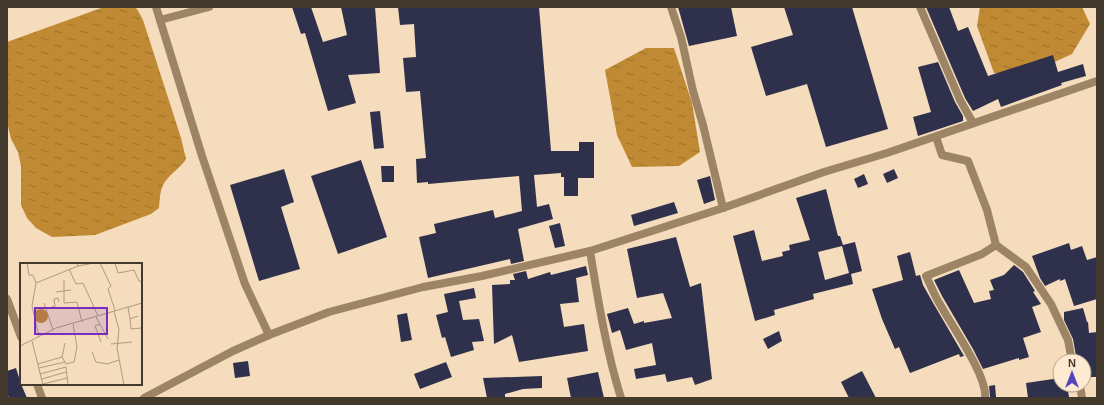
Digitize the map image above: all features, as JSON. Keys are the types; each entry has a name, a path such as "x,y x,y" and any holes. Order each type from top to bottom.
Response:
{"street":[{"path":"156,7 202,156 245,284 269,335"},
{"path":"160,20 209,7"},
{"path":"671,7 681,37 693,91 703,125 723,208"},
{"path":"920,7 960,100 972,123"},
{"path":"144,398 233,351 269,335 329,312 423,287 482,276 590,251 723,208 824,172 936,137 972,123 1097,81"},
{"path":"936,137 942,155 968,161 986,210 996,245 1026,267 1051,304 1068,340 1070,353"},
{"path":"985,398 986,393 979,373 965,346 940,305 926,276 982,254 996,245"},
{"path":"590,251 598,303 611,367 621,398"},
{"path":"7,299 20,334"},
{"path":"37,385 42,398"}],"water":[{"path":"104,7 133,7 137,9 143,20 181,138 186,159 162,187 159,208 151,214 95,235 52,237 36,228 27,218 21,205 21,166 18,152 11,139 7,122 7,42"},
{"path":"980,7 1082,7 1090,24 1072,54 1048,65 1014,75 994,73 977,26"},
{"path":"646,48 674,48 692,103 700,152 679,166 632,167 617,135 605,70"}],"building":[{"path":"292,7 311,7 323,42 347,35 341,7 375,7 380,73 348,75 356,103 328,111 305,33 301,34"},
{"path":"398,7 539,7 551,151 579,151 579,142 594,142 594,178 578,178 578,196 564,196 564,177 561,177 561,173 534,175 537,207 549,204 553,219 518,229 524,261 511,264 510,259 428,278 419,237 436,233 434,224 493,210 495,218 522,211 519,176 428,184 428,182 417,183 416,159 426,158 420,91 406,92 403,58 416,57 414,24 400,25"},
{"path":"678,7 731,7 737,36 689,46"},
{"path":"784,7 852,7 888,129 826,147 807,84 766,96 751,47 793,35"},
{"path":"926,7 949,7 958,31 968,27 988,76 1053,55 1058,72 1083,64 1086,76 1061,83 1062,85 1001,107 998,99 973,111 965,98"},
{"path":"938,62 955,102 963,116 963,121 918,136 913,117 931,112 918,67"},
{"path":"380,111 384,148 374,149 370,112"},
{"path":"361,160 387,237 338,254 311,176"},
{"path":"381,166 394,166 394,182 382,182"},
{"path":"284,169 294,202 281,207 300,269 259,281 230,185"},
{"path":"894,169 898,178 887,183 883,174"},
{"path":"864,174 868,184 858,188 854,179"},
{"path":"710,176 715,200 704,204 697,180"},
{"path":"826,189 838,236 840,236 843,245 855,242 862,271 851,274 853,284 813,294 814,299 774,310 775,315 755,321 733,236 754,230 762,261 783,256 782,252 790,250 789,245 810,240 796,198","holes":["842,246 849,273 825,280 818,252"]},
{"path":"674,202 678,213 634,226 631,215"},
{"path":"560,223 565,246 555,248 549,226"},
{"path":"676,237 690,287 701,283 712,379 695,385 692,377 667,382 665,374 636,379 634,369 656,365 652,343 626,350 620,330 612,333 607,314 628,308 634,324 644,321 644,323 672,318 663,293 637,298 627,249"},
{"path":"1069,243 1071,250 1082,246 1087,260 1097,257 1097,299 1074,306 1065,279 1060,281 1060,279 1045,286 1040,278 1032,256"},
{"path":"910,252 916,276 920,275 923,285 964,356 960,357 959,354 910,373 899,347 895,349 882,319 872,289 903,280 897,256"},
{"path":"1014,265 1023,272 1041,304 1032,307 1041,332 1023,338 1029,357 1019,360 1019,358 983,369 934,280 959,270 974,303 991,299 989,291 994,290 990,280 1004,275"},
{"path":"586,266 588,275 576,278 579,302 560,304 564,327 584,324 588,351 519,362 512,335 494,344 492,285 510,284 510,280 515,280 513,274 526,271 528,279 550,272 551,275"},
{"path":"474,288 476,298 459,301 463,320 479,319 484,341 472,342 474,350 451,357 445,337 442,338 436,315 448,312 444,294"},
{"path":"1083,308 1088,322 1089,333 1097,332 1097,377 1092,377 1092,353 1076,353 1073,339 1064,320 1064,312"},
{"path":"407,313 412,340 401,342 397,315"},
{"path":"779,331 782,341 768,349 763,339"},
{"path":"248,361 250,376 235,378 233,363"},
{"path":"446,362 452,377 420,389 414,374"},
{"path":"16,368 20,385 21,385 27,398 9,398 7,393 7,371"},
{"path":"862,371 876,398 849,398 841,382"},
{"path":"598,372 604,398 571,398 567,378"},
{"path":"542,376 542,388 523,389 505,394 505,398 487,398 483,378"},
{"path":"1052,379 1052,393 1068,393 1069,397 1028,398 1026,383"},
{"path":"995,385 996,397 990,397 989,386"}]}
